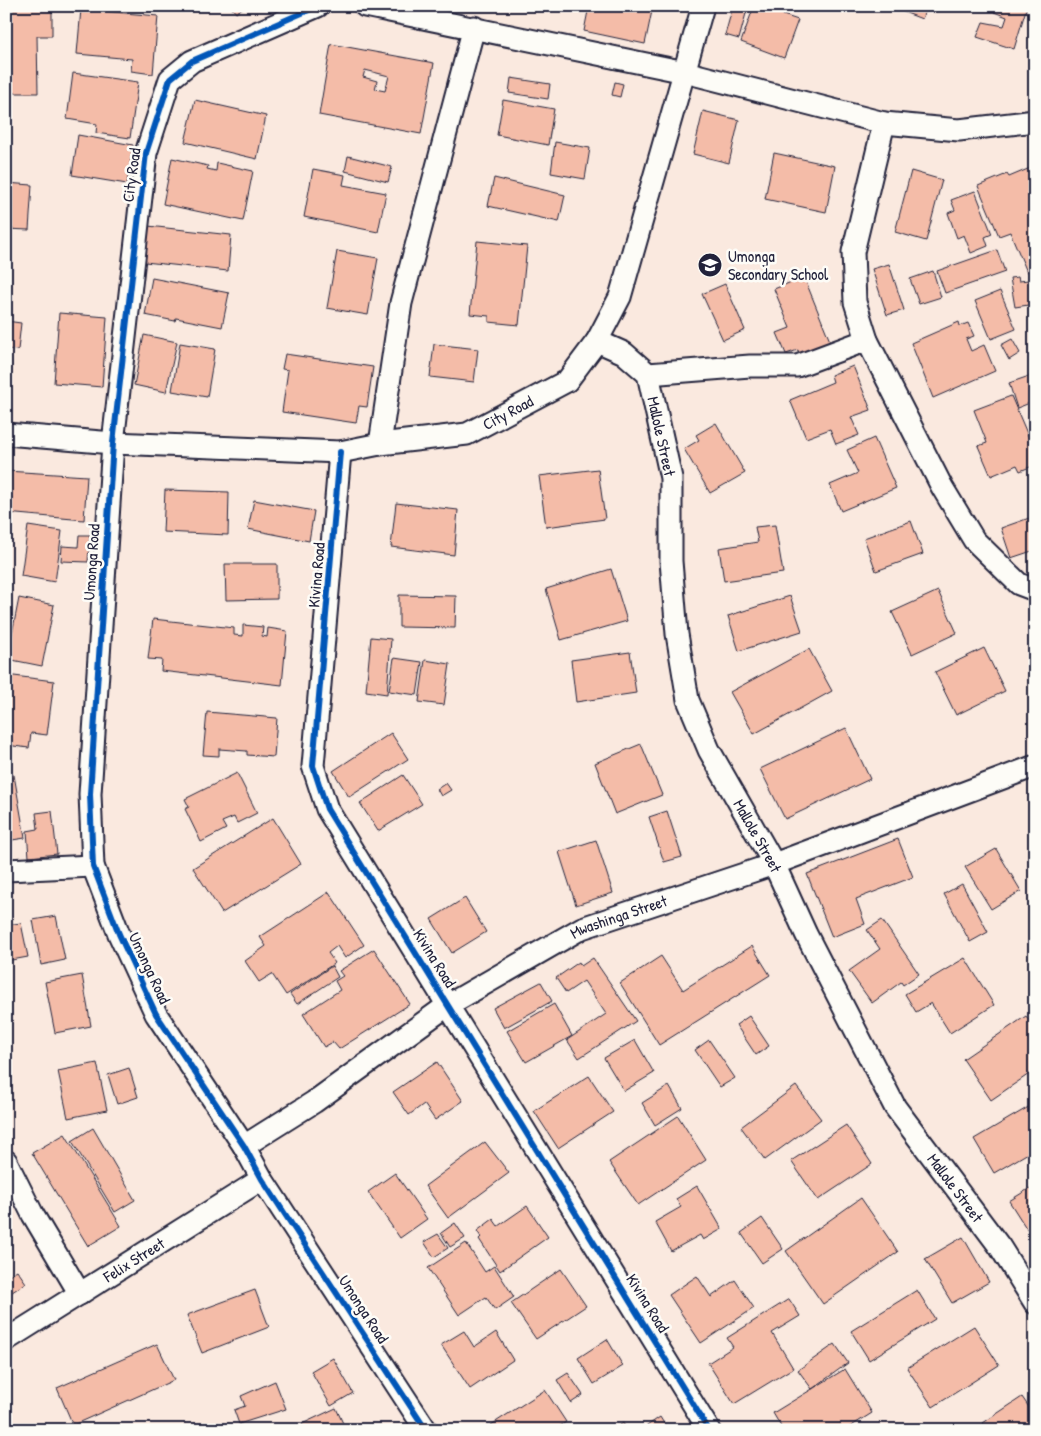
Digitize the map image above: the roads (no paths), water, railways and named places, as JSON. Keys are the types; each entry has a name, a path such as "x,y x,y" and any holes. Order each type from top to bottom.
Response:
{"street":[{"name":"City Road","path":"113,443 146,153 170,79 192,61 318,6"},
{"path":"365,6 685,72 884,123 959,130 1035,121"},
{"name":"City Road","path":"6,434 113,443 340,452 380,444 467,434 566,381 597,342 620,297 685,72 702,6"},
{"path":"380,444 401,303 474,27"},
{"path":"884,123 853,252 855,302 867,340 942,487 974,540 1020,584 1035,590"},
{"path":"648,374 750,366 797,366 867,340"},
{"name":"Mallole Street","path":"597,342 624,353 648,374 671,478 671,561 678,634 688,700 708,750 774,864 806,934 895,1107 1000,1247 1035,1302"},
{"name":"Umonga Road","path":"113,443 90,794 93,866 119,934 156,1014 244,1146 262,1178 426,1430"},
{"name":"Kivina Road","path":"340,452 313,766 326,809 709,1430"},
{"name":"Mwashinga Street","path":"244,1146 314,1102 448,1006 582,928 774,864 1035,766"},
{"path":"6,870 93,866"},
{"path":"6,1161 33,1215 80,1294"},
{"name":"Felix Street","path":"6,1340 262,1178"}],"place":[{"name":"Umonga Secondary School","path":"710,265"}]}
